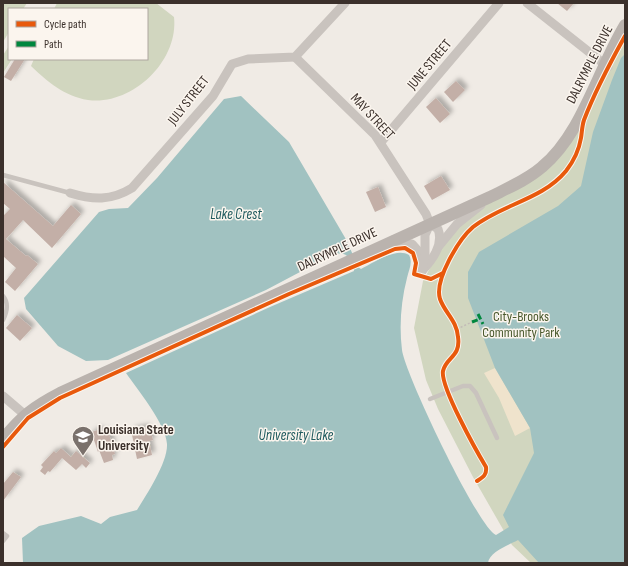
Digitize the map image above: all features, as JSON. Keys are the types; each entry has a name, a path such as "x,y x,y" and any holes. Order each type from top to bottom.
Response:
{"street":[{"path":"295,57 345,3"},
{"name":"JUNE STREET","path":"381,142 499,3"},
{"path":"527,3 606,65"},
{"name":"DALRYMPLE DRIVE","path":"3,439 24,414 66,390 392,240 490,197 531,175 559,150 572,132 625,25"},
{"name":"MAY STREET","path":"295,57 363,122 381,142 426,214 430,224 435,227 439,233 439,242 431,262 422,270 422,265"},
{"name":"JULY STREET","path":"70,193 95,199 111,198 124,193 137,183 213,96 232,64 248,59 295,57"},
{"path":"436,251 457,224 490,197"},
{"path":"422,265 425,254 426,231 430,224"},
{"path":"392,240 401,244 409,243 414,246 421,257 422,265"},
{"path":"3,396 24,414"}],"lane":[{"path":"3,175 70,193"},
{"path":"3,296 7,302 7,307 3,320"},
{"path":"430,400 463,386 470,386 476,393 497,438"},
{"path":"3,533 7,536 3,541"}],"path":[{"path":"457,329 472,322"}],"green space":[{"path":"3,3 27,3 24,8 8,8 8,34 3,42"},
{"path":"57,3 156,3 174,17 174,33 169,49 161,64 136,88 121,96 105,100 88,100 64,92 50,83 31,66 34,60 148,60 148,8 54,8"},
{"name":"City-Brooks Community Park","path":"625,28 625,563 531,563 512,545 473,477 438,409 426,380 414,328 423,281 449,233 559,150"},
{"path":"8,48 8,60 11,60 3,73 3,55"}],"sand":[{"path":"495,368 530,428 515,436 499,398 484,373"}],"water":[{"path":"625,54 625,563 539,563 518,540 492,555 488,563 23,563 22,538 39,526 81,516 101,524 110,517 137,510 161,469 167,444 162,427 126,373 270,307 354,271 351,259 346,255 334,254 266,290 108,360 86,361 58,346 26,309 24,298 99,212 109,209 128,208 157,178 224,99 241,96 289,142 347,241 358,267 361,269 391,254 404,253 409,255 411,263 403,296 401,314 401,341 406,365 444,449 475,507 487,526 496,535 509,527 503,515 534,453 530,428 495,368 468,298 468,272 479,252 558,206 581,186 593,132 621,58"}],"building":[{"path":"557,3 574,3 567,11"},
{"path":"14,60 24,60 11,81 4,77"},
{"path":"456,81 465,90 453,102 444,92"},
{"path":"436,98 450,114 440,123 426,107"},
{"path":"441,176 450,190 432,200 424,186"},
{"path":"3,182 53,226 71,205 81,214 52,248 23,220 6,239 38,264 15,291 5,282 16,268 3,256 3,216 10,209 3,203"},
{"path":"378,187 386,207 375,212 366,192"},
{"path":"17,315 32,328 20,341 6,328"},
{"path":"146,427 148,434 151,433 153,440 149,441 152,455 137,459 131,430"},
{"path":"100,429 101,433 108,431 115,454 112,455 113,460 104,463 94,440 89,442 86,437 92,434 92,432"},
{"path":"61,448 71,457 76,451 90,463 86,468 82,464 76,470 62,458 50,472 48,471 45,475 40,471 43,467 41,465 54,451 56,453"},
{"path":"13,472 21,477 3,501 3,484"}],"marked path":[{"path":"478,314 483,324"},
{"path":"472,322 480,319"}],"cycle path":[{"path":"477,481 485,474 486,467 460,419 447,390 444,379 443,371 455,353 458,344 457,331 440,299 439,291 444,271 455,250 473,227 484,219 545,189 566,171 577,151 584,120 593,98 625,36"},
{"path":"3,447 28,418 60,398 289,294 395,249 405,248 413,253 416,263 414,274 431,279 443,273"}],"place":[{"name":"Louisiana State University","path":"83,456"}],"water label":[{"name":"Lake Crest","path":"236,214"},
{"name":"University Lake","path":"296,435"}]}
